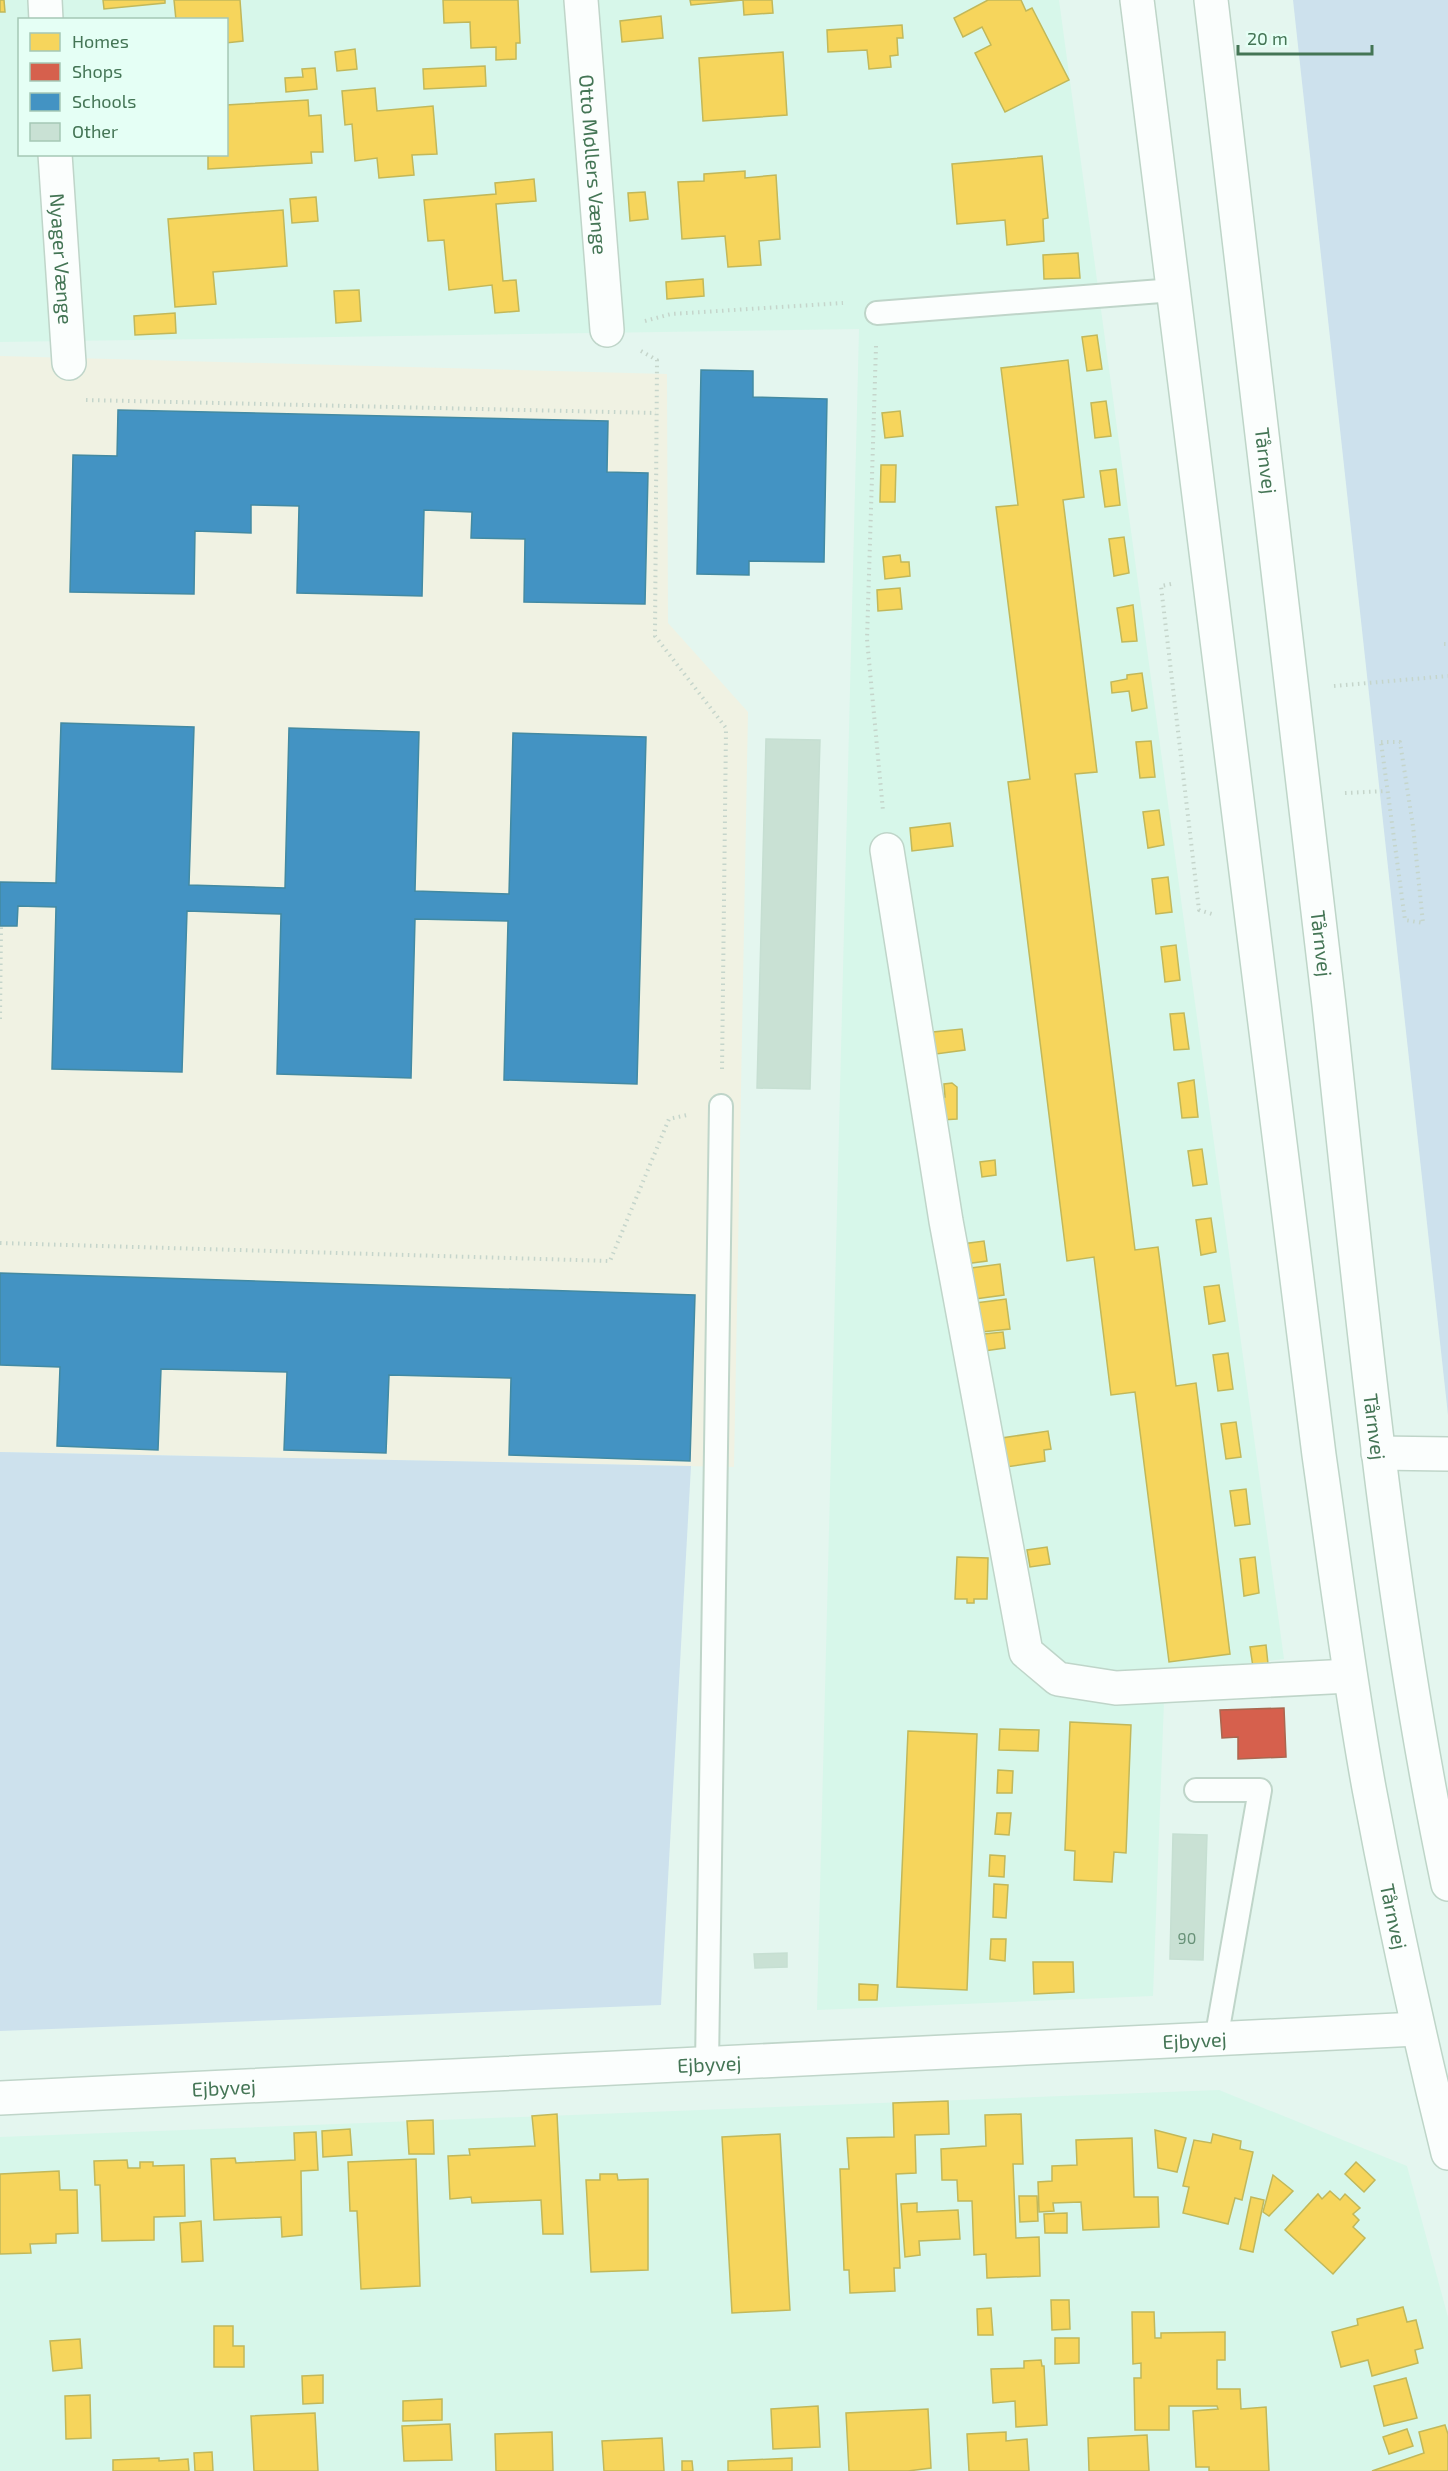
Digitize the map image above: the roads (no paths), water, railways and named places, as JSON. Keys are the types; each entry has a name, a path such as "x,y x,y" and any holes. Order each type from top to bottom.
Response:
{"street":[{"path":"45,0 46,18"},
{"name":"Otto Møllers Vænge","path":"581,0 606,330"},
{"name":"Tårnvej","path":"1137,0 1311,1397 1350,1676 1369,1788 1417,2029 1448,2153"},
{"name":"Tårnvej","path":"1211,0 1294,690 1378,1453 1437,1780 1448,1884"},
{"name":"Nyager Vænge","path":"55,156 69,363"},
{"path":"887,850 946,1221 1026,1652 1058,1679 1116,1688 1350,1676"},
{"path":"1378,1453 1448,1454"},
{"name":"Ejbyvej","path":"0,2098 707,2066 1417,2029"}],"lane":[{"path":"877,313 1174,290"},
{"path":"707,2066 721,1106"},
{"path":"1196,1790 1260,1790 1216,2040"}]}
